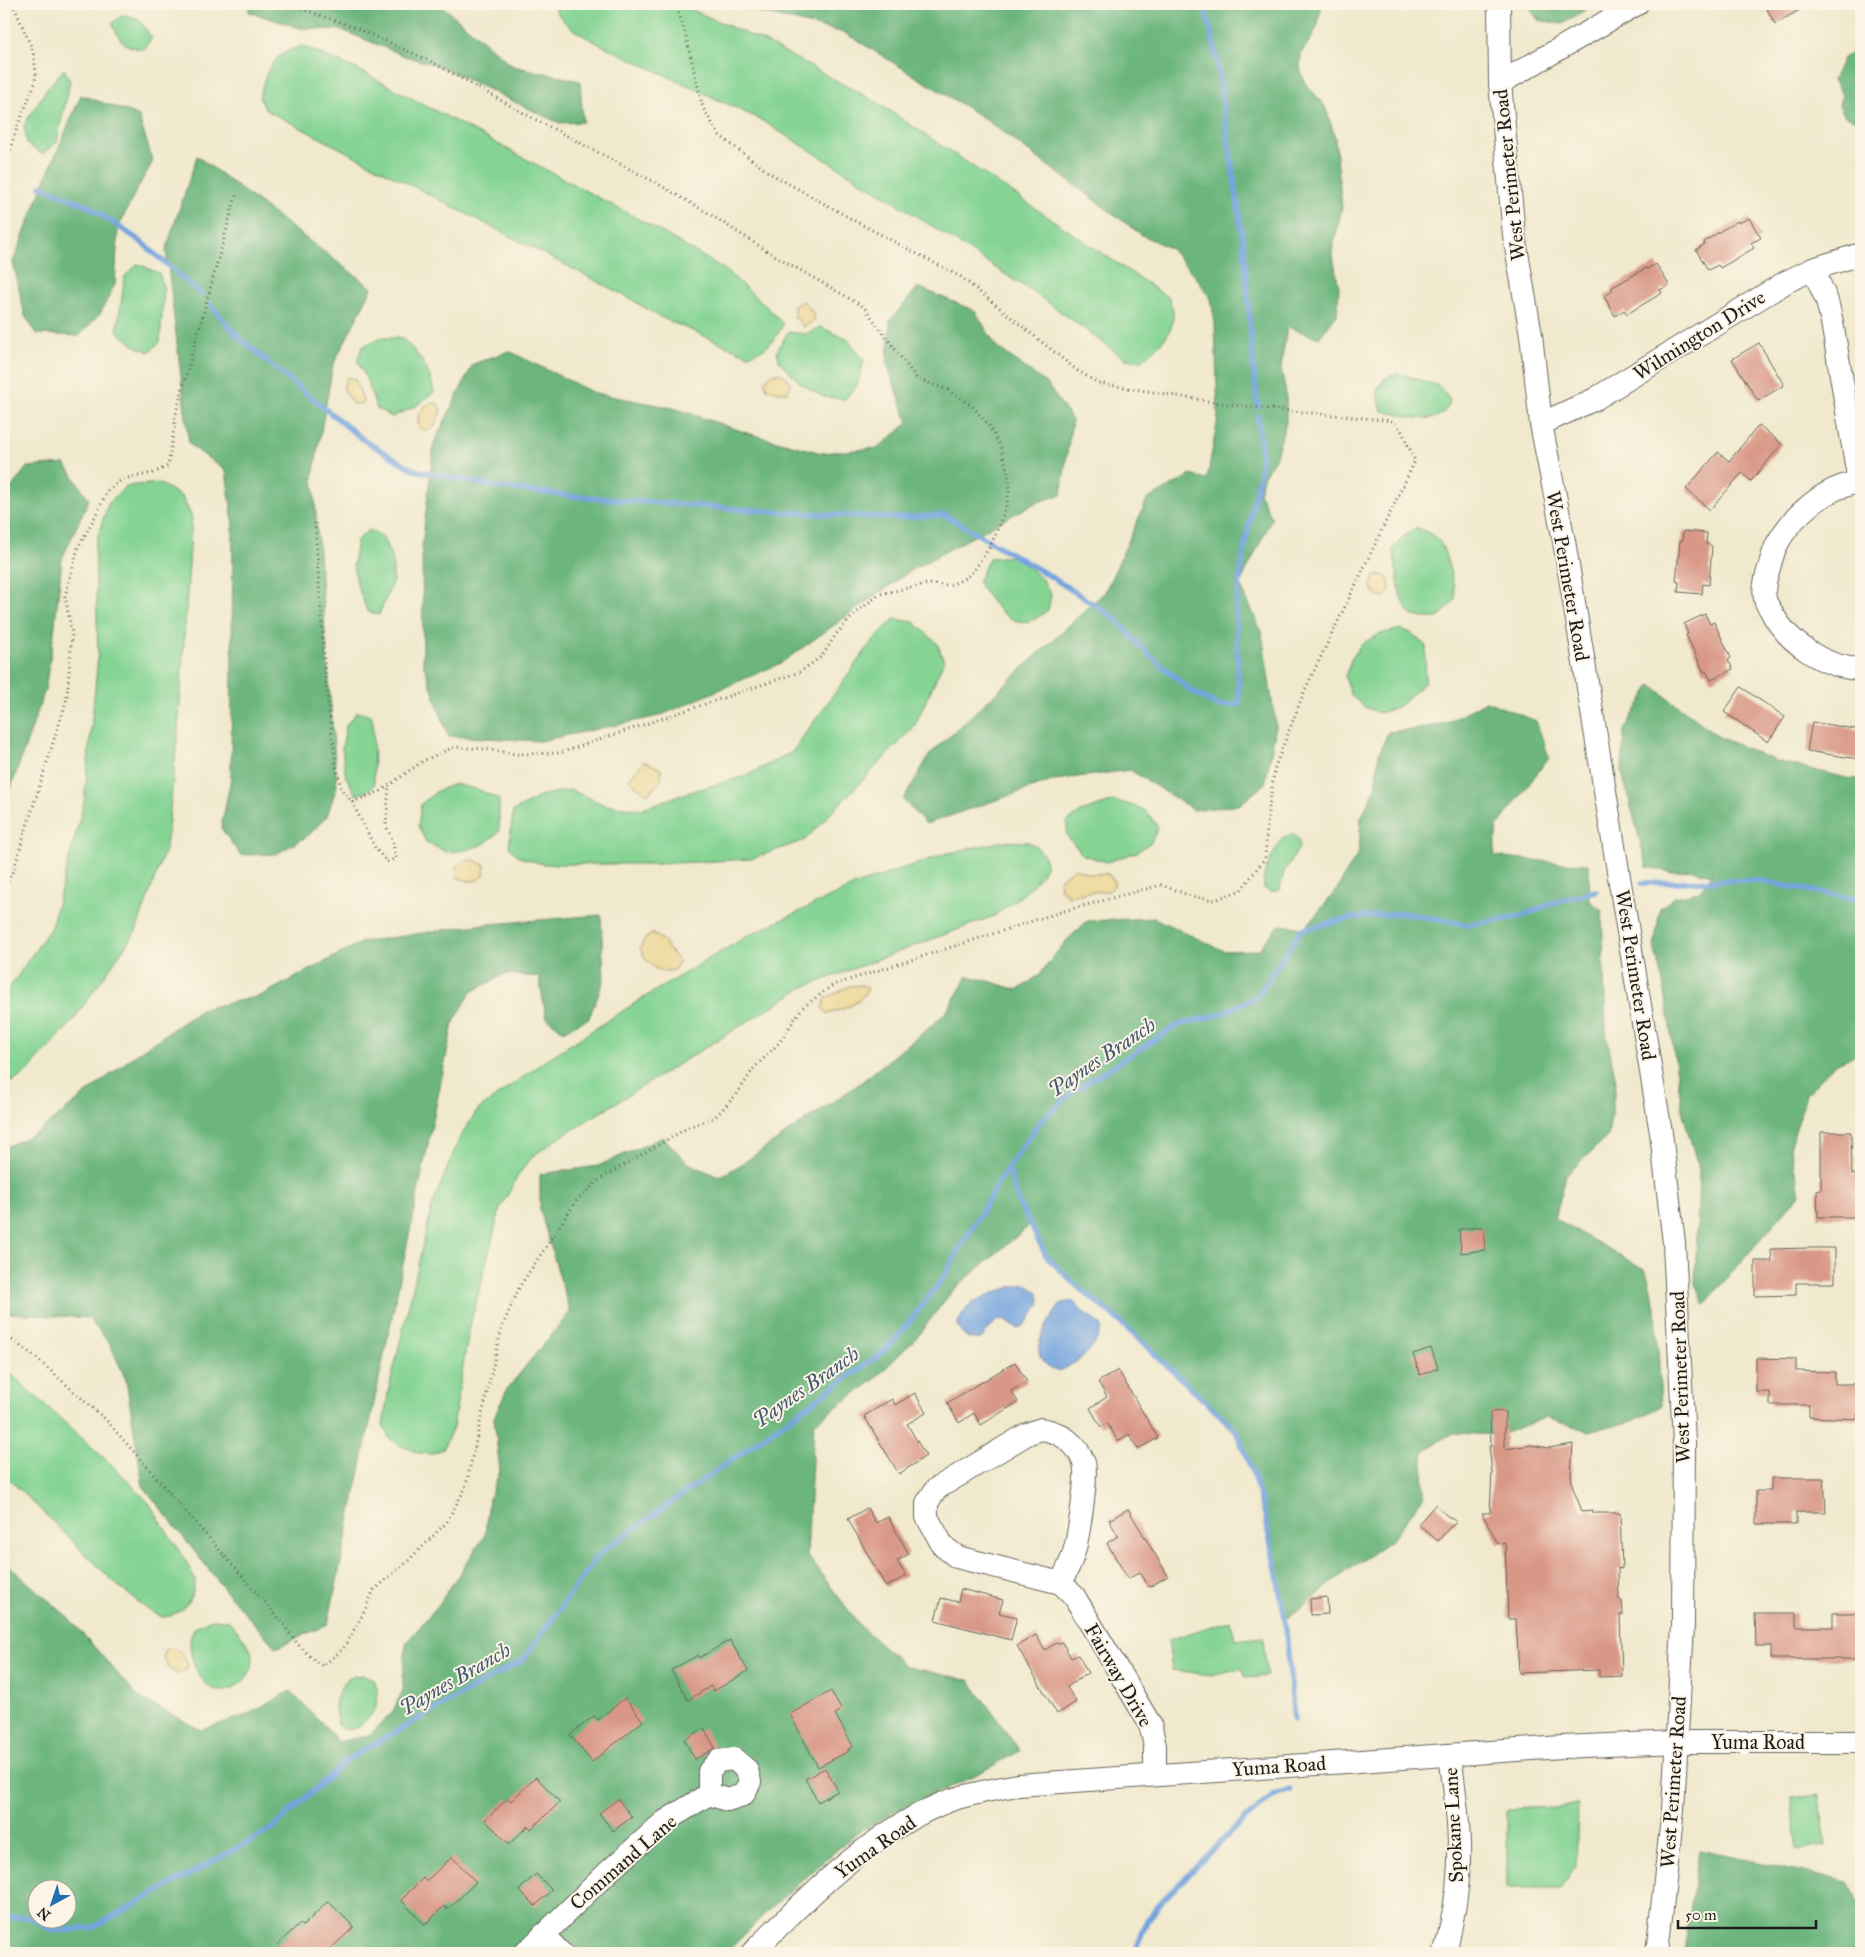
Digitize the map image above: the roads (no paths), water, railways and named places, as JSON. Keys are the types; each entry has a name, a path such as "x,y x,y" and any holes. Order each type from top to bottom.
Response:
{"street":[{"name":"West Perimeter Road","path":"1499,4 1500,83 1514,235 1531,335 1541,424 1564,541 1662,1133 1669,1200 1679,1333 1684,1442 1684,1583 1678,1742 1673,1809 1657,1953"},
{"path":"1500,83 1637,4"},
{"name":"Wilmington Drive","path":"1541,424 1596,399 1764,294 1813,269 1861,254"},
{"path":"1813,269 1827,300 1832,322 1860,482 1836,488 1796,517 1776,546 1766,577 1764,598 1774,618 1794,640 1824,660 1851,669 1861,669"},
{"path":"1041,1429 1053,1431 1070,1440 1084,1462 1085,1488 1072,1557 1061,1583 957,1558 943,1546 927,1517 927,1503 936,1489 1027,1434 1041,1429"},
{"name":"Fairway Drive","path":"1061,1583 1074,1596 1150,1724 1154,1746 1155,1775"},
{"name":"Yuma Road","path":"752,1953 820,1888 860,1854 898,1827 950,1801 980,1792 1018,1786 1155,1775 1562,1747 1678,1742 1861,1742"},
{"name":"Spokane Lane","path":"1445,1953 1455,1901 1458,1860 1456,1806 1450,1755"},
{"name":"Command Lane","path":"525,1953 606,1873 664,1822 709,1794"},
{"path":"543,1935 560,1953"}],"water":[{"path":"1027,1284 1038,1293 1040,1304 1025,1325 1017,1329 1004,1319 996,1321 981,1339 969,1338 959,1329 957,1325 960,1318 972,1303 996,1292"},
{"path":"1073,1301 1081,1310 1102,1326 1096,1342 1086,1354 1059,1371 1048,1366 1041,1359 1039,1350 1040,1340 1049,1321 1062,1303"}],"waterway":[{"path":"1204,4 1215,49 1244,247 1258,406"},
{"path":"41,186 90,207 140,241 202,295"},
{"path":"210,304 239,338 303,391 365,441 414,470 497,487 571,496 779,512 898,518 945,515 1053,578 1115,618 1143,649 1190,690 1218,706 1239,704 1236,608 1244,549 1262,461 1258,416"},
{"name":"Paynes Branch","path":"1642,883 1755,880 1861,900"},
{"name":"Paynes Branch","path":"4,1918 29,1917 55,1931 92,1928 272,1829 348,1759 523,1660 600,1553 882,1353 900,1334 941,1281 1001,1178 1040,1122 1074,1091 1178,1025 1218,1015 1257,997 1301,930 1351,918 1403,913 1468,925 1522,916 1552,903 1596,891"},
{"path":"1008,1167 1018,1201 1047,1257 1078,1287 1114,1316 1236,1430 1252,1471 1265,1515 1285,1619 1294,1720"},
{"path":"1135,1953 1147,1921 1164,1899 1237,1826 1273,1796 1290,1789"}]}
